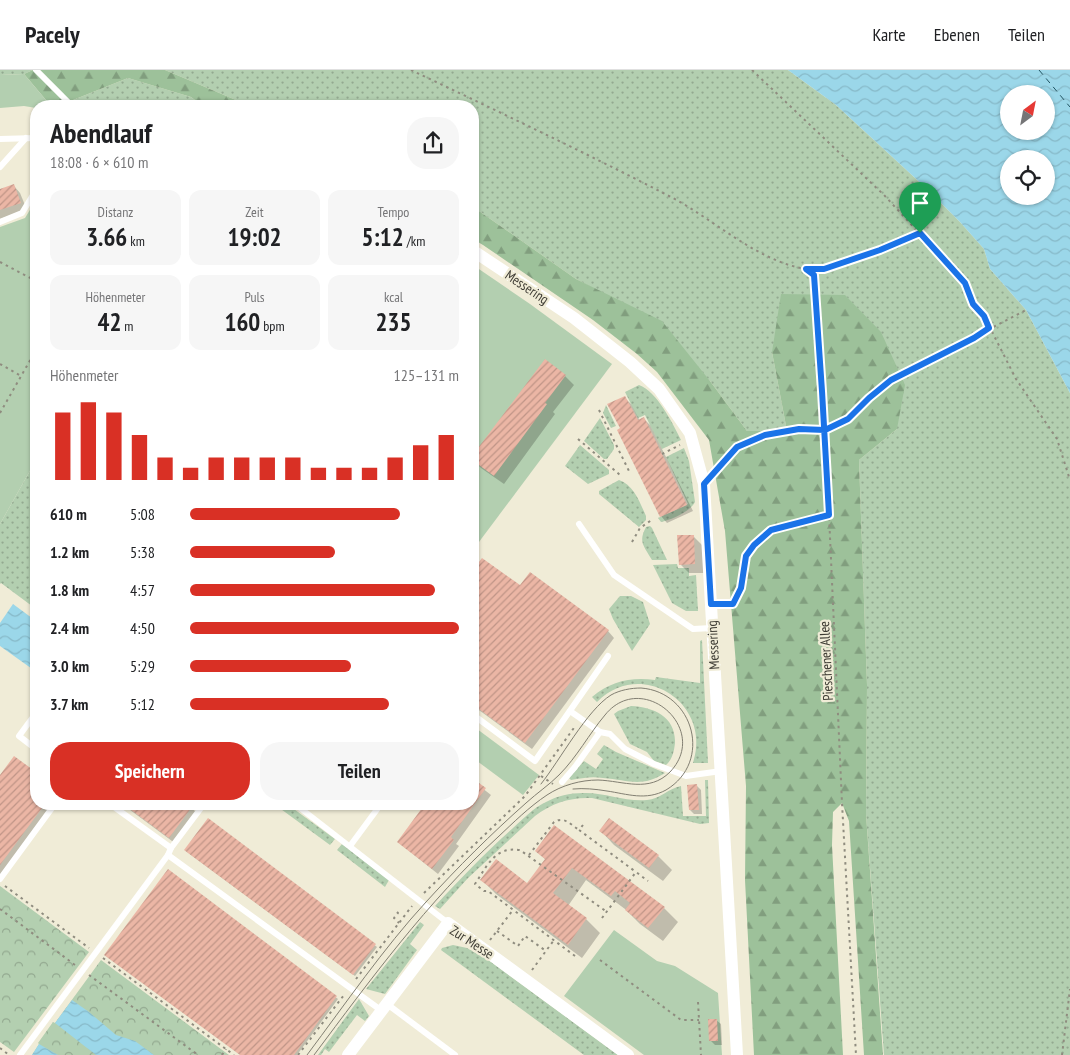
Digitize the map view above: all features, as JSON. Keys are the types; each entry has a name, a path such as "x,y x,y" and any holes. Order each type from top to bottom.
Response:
{"street":[{"name":"Messering","path":"479,255 574,318 630,362 659,388 690,433 704,484 737,1055"},
{"name":"Zur Messe","path":"348,1055 448,923 628,1055"}],"lane":[{"path":"36,70 66,100"},
{"path":"0,167 26,138"},
{"path":"0,139 30,138"},
{"path":"0,222 22,213 30,200"},
{"path":"579,524 614,575 693,629 712,628"},
{"path":"479,719 535,761 608,656"},
{"path":"570,711 600,732 610,734 625,749 654,764 686,776 721,771"},
{"path":"30,721 19,736 30,744"},
{"path":"562,782 600,732"},
{"path":"0,880 51,810"},
{"path":"118,810 170,852 350,987 384,1007 455,1055"},
{"path":"20,1055 200,810"},
{"path":"303,810 448,923"},
{"path":"350,846 377,810"}],"path":[{"path":"411,70 472,100"},
{"path":"752,70 842,153 920,233 965,283 973,304 984,316 1016,379 1057,439 1070,480"},
{"path":"479,103 671,197 774,261 806,269 824,269 880,250 920,233"},
{"path":"0,262 30,278"},
{"name":"Pieschener Allee","path":"806,269 814,275 825,430 856,1055"},
{"path":"704,484 737,447 765,435 799,429 825,430 848,419 891,380 1026,310"},
{"path":"0,413 30,360"},
{"path":"0,364 21,376"},
{"path":"599,410 629,471"},
{"path":"578,439 620,475"},
{"path":"662,454 691,440"},
{"path":"711,604 733,604 741,588 746,556 754,545 771,530 829,515"},
{"path":"632,542 640,528 653,519"},
{"path":"298,1055 399,923 415,896 525,796 543,776 581,718"},
{"path":"543,776 555,785 562,782"},
{"path":"529,855 554,822 558,819 564,819 648,880"},
{"path":"579,830 583,825"},
{"path":"575,956 474,884 498,853 512,848 529,855 607,912"},
{"path":"602,918 636,872"},
{"path":"0,880 234,1055"},
{"path":"0,909 198,1055"},
{"path":"484,949 513,910"},
{"path":"397,912 394,918 399,923"},
{"path":"497,931 518,946 526,936 546,951"},
{"path":"525,979 554,940"},
{"path":"600,960 682,1020 699,1020"},
{"path":"1062,1055 1070,989"},
{"path":"698,1002 701,1055"},
{"path":"0,1048 9,1055"},
{"path":"222,1055 226,1049"}],"green space":[{"path":"0,70 33,70 24,74 0,75"},
{"path":"33,70 165,70 236,100 195,100 191,97 128,78 73,100 46,100 24,74"},
{"path":"165,70 788,70 836,105 927,189 984,249 990,269 1026,310 1070,393 1070,1055 884,1055 866,814 867,685 859,460 897,429 772,352 787,431 747,431 710,381 610,297 576,279 479,211 479,100 236,100"},
{"path":"24,74 46,100 30,100 30,107 0,108 0,75"},
{"path":"128,78 191,97 195,100 73,100"},
{"path":"30,210 30,471 0,524 0,227 25,218"},
{"path":"479,211 576,279 662,321 747,431 787,431 772,352 781,294 845,295 881,332 905,385 897,429 859,460 867,685 866,814 883,1055 864,1055 849,821 842,803 833,812 832,845 843,1055 754,1055 745,880 746,786 725,531 709,440 657,372 637,354 593,320 479,243"},
{"path":"479,269 612,364 479,542"},
{"path":"639,385 646,388 658,401 681,440 662,449 645,415 638,418 625,392"},
{"path":"606,405 616,426 611,428 603,413"},
{"path":"600,418 614,445 614,449 607,459 604,459 584,441"},
{"path":"580,445 609,470 609,474 588,484 565,466"},
{"path":"684,448 689,461 695,502 680,515 661,522 658,518 688,504 666,457"},
{"path":"30,471 30,605 0,584 0,524"},
{"path":"619,480 633,490 646,516 646,520 639,527 599,494 599,491"},
{"path":"650,526 667,560 652,560 644,547 642,537 646,527"},
{"path":"677,564 678,568 689,568 689,576 696,575 698,611 686,611 672,603 653,565"},
{"path":"620,596 631,596 643,602 650,624 632,651 609,609"},
{"path":"702,640 708,763 693,763 696,742 693,722 683,706 669,694 652,686 634,684 615,689 597,702 592,697 606,687 622,681 638,679 655,680 656,677 700,683 700,641"},
{"path":"631,706 655,711 668,720 672,726 675,746 671,758 666,765 654,761 647,752 630,744 614,714"},
{"path":"479,730 539,775 523,795 479,762"},
{"path":"604,745 665,773 657,778 642,782 595,777 571,780 569,778 584,761 596,769 603,759 597,754"},
{"path":"705,780 708,780 709,823 700,824 592,798 569,800 555,804 535,816 468,878 440,909 435,906 503,837 541,804 564,795 583,793 631,800 647,800 656,798 681,786 683,816 706,816"},
{"path":"282,810 295,810 335,839 330,845"},
{"path":"342,844 389,880 385,887 337,850"},
{"path":"0,886 89,952 14,1052 0,1042"},
{"path":"420,922 424,925 410,944 417,950 385,994 366,989"},
{"path":"614,930 657,961 675,966 718,993 722,1055 644,1055 564,996"},
{"path":"453,945 467,948 487,959 618,1055 584,1055 441,950"},
{"path":"101,960 229,1055 32,1055 53,1022 55,1023"},
{"path":"359,999 369,1016 365,1021 357,1015 329,1052 325,1049 321,1055 318,1055"}],"water":[{"path":"788,70 1070,70 1070,393 1026,310 990,269 984,249 927,189 836,105"},
{"path":"13,604 30,617 30,667 0,646 0,623"},
{"path":"72,1000 116,1035 135,1041 154,1055 96,1055 55,1023"},
{"path":"39,1044 58,1055 32,1055"}],"building":[{"path":"14,184 21,203 0,210 0,189"},
{"path":"545,359 566,375 494,476 479,465 479,447"},
{"path":"625,396 638,420 644,417 687,505 660,517 617,430 620,428 607,404"},
{"path":"677,535 694,535 695,564 679,565"},
{"path":"482,558 520,585 530,572 609,630 525,743 479,709 479,562"},
{"path":"14,756 30,768 30,810 41,810 0,865 0,775"},
{"path":"479,783 486,788 479,798"},
{"path":"697,784 699,810 689,810 687,785"},
{"path":"131,810 190,810 169,838"},
{"path":"421,810 470,810 451,837 454,840 432,869 397,842"},
{"path":"208,818 376,944 353,975 184,850"},
{"path":"609,818 659,855 649,868 599,831"},
{"path":"554,825 665,907 648,928 625,910 630,903 615,891 611,896 572,868 553,893 587,918 568,945 480,880 496,859 527,883 545,859 535,851"},
{"path":"168,869 337,996 294,1055 240,1055 104,955"},
{"path":"708,1019 717,1019 718,1041 709,1041"}],"ferry route":[{"path":"1039,70 1070,107"}],"tram line":[{"path":"541,784 583,723 602,702 614,693 633,688 659,692 674,702 685,715 691,730 693,746 689,763 681,778 666,790 644,796 594,789 573,789"},
{"path":"307,1055 410,920 487,839 559,775 572,761 605,715 620,702 637,698 653,701 667,710 677,723 682,738 680,755 670,772 654,782 645,784 598,780 578,782 553,791 534,805 516,820 447,888 401,942 314,1055"}],"route":[{"path":"920,233 880,250 824,269 806,269 814,275 825,430 829,515 771,530 754,545 746,556 741,588 733,604 711,604 704,484 737,447 765,435 799,429 825,430 848,419 891,380 974,338 989,328 984,316 973,304 965,283 920,233"}]}
